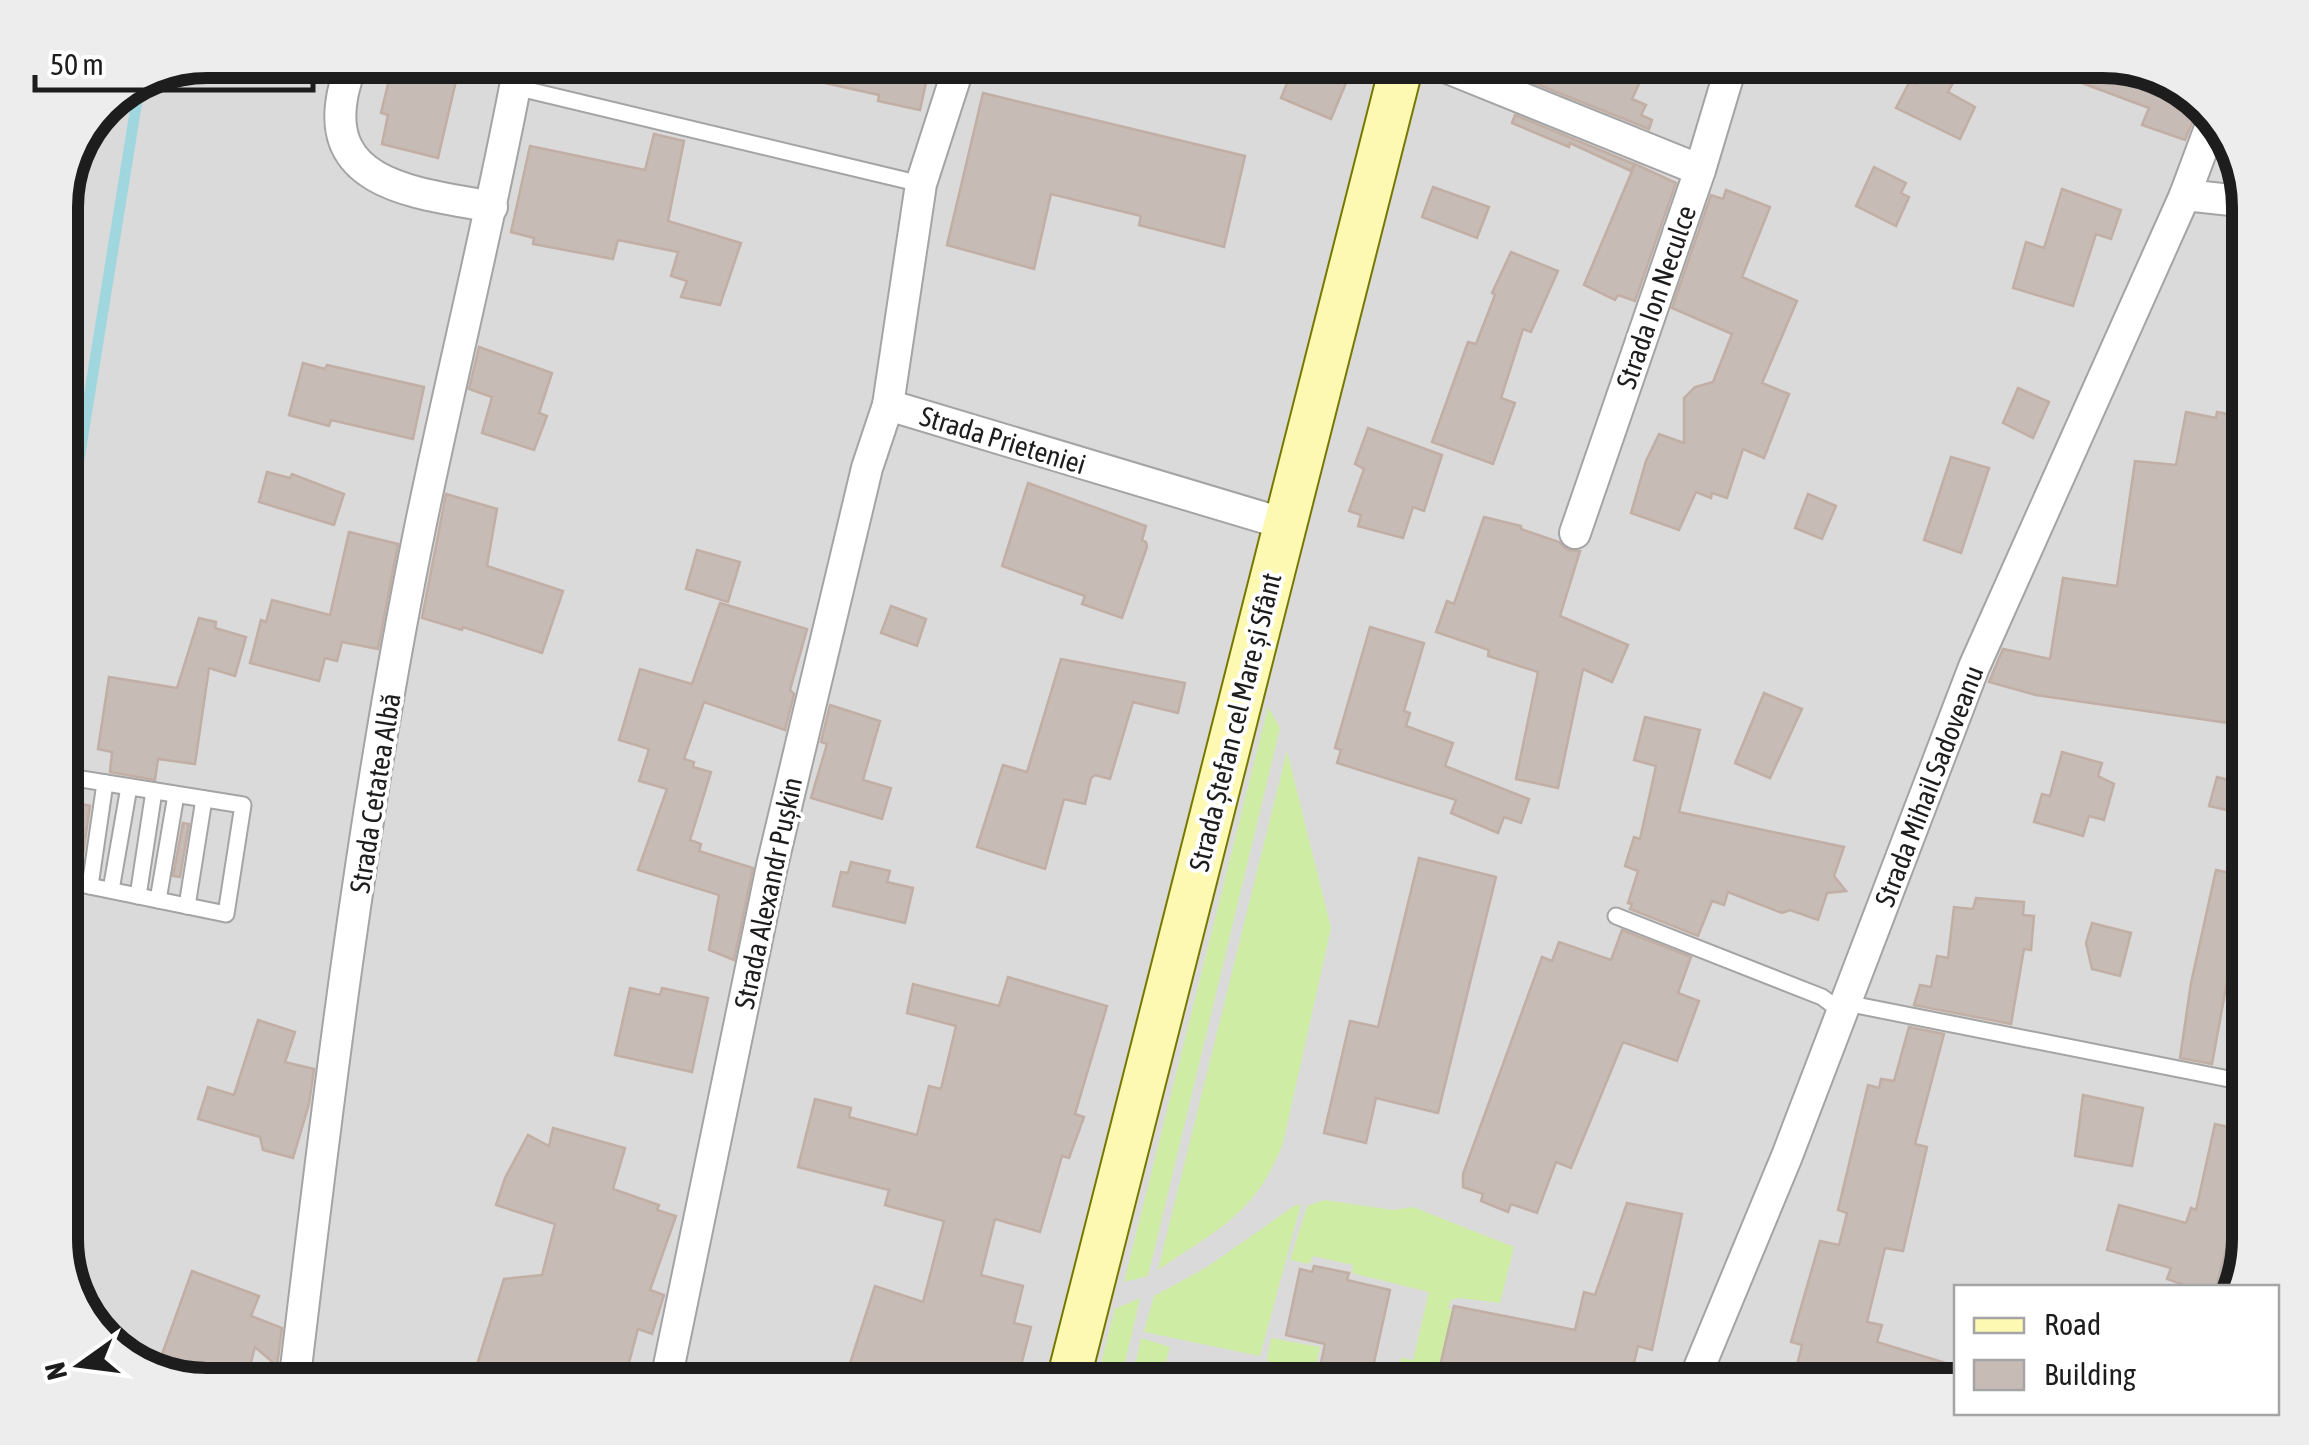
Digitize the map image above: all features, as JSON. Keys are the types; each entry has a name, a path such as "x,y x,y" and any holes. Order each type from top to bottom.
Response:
{"street":[{"path":"348,77 342,101 342,132 362,168 400,188 492,207"},
{"name":"Strada Prieteniei","path":"956,77 922,184 888,405 1285,524"},
{"name":"Strada Ștefan cel Mare și Sfânt","path":"1071,1368 1400,77"},
{"path":"1470,77 1700,170"},
{"name":"Strada Ion Neculce","path":"1575,533 1700,170 1728,77"},
{"name":"Strada Cetatea Albă","path":"296,1368 380,751 421,524 515,87"},
{"name":"Strada Mihail Sadoveanu","path":"1699,1368 1787,1156 1974,668 2186,195 2208,133"},
{"path":"2186,195 2231,200"},
{"name":"Strada Alexandr Pușkin","path":"669,1368 772,866 867,468 888,405"}],"lane":[{"path":"515,87 922,184"},
{"path":"78,778 243,805 226,914 78,884"},
{"path":"90,886 105,783"},
{"path":"111,890 129,787"},
{"path":"138,896 154,792"},
{"path":"158,900 176,795"},
{"path":"187,906 204,799"},
{"path":"1616,916 1844,1008 2232,1080"}],"shaded area":[{"path":"206,77 2102,77 2136,82 2167,95 2194,115 2210,135 2225,165 2231,198 2232,1238 2223,1285 1954,1285 1954,1368 206,1368 173,1363 142,1350 130,1342 130,1315 103,1315 99,1310 84,1280 78,1247 78,198 82,173 104,128 142,95 165,84"}],"green space":[{"path":"1268,707 1280,728 1148,1276 1124,1282"},
{"path":"1287,751 1331,928 1283,1143 1261,1187 1247,1204 1217,1231 1158,1270"},
{"path":"1324,1200 1393,1210 1413,1207 1514,1247 1500,1303 1451,1300 1448,1309 1453,1310 1441,1363 1458,1368 1399,1368 1401,1358 1413,1360 1429,1292 1352,1273 1353,1265 1313,1256 1309,1264 1290,1260 1307,1206"},
{"path":"1301,1204 1260,1356 1144,1332 1154,1296 1207,1267"},
{"path":"1140,1298 1124,1368 1099,1368 1115,1309"},
{"path":"1141,1338 1170,1347 1164,1368 1135,1368"},
{"path":"1271,1338 1320,1347 1316,1368 1272,1368 1267,1359"}],"building":[{"path":"390,77 457,77 438,158 382,144 388,115 381,113"},
{"path":"798,77 927,77 920,110 878,101 879,95"},
{"path":"1289,77 1331,77 1346,83 1331,119 1281,98"},
{"path":"1531,77 1624,77 1639,84 1632,99 1646,105 1641,115 1652,120 1649,129 1529,81"},
{"path":"1920,77 1956,77 1948,92 1975,107 1960,139 1896,108 1910,81 1917,84"},
{"path":"2066,77 2102,77 2152,87 2195,116 2185,140 2142,125 2149,108"},
{"path":"983,93 1245,156 1224,247 1139,225 1141,216 1051,194 1034,269 947,245"},
{"path":"1515,115 1634,164 1631,171 1570,143 1569,147 1512,123"},
{"path":"654,134 684,141 668,221 741,243 720,305 681,297 687,281 671,276 678,252 618,240 613,259 533,244 534,238 511,232 530,146 645,170"},
{"path":"1635,164 1676,183 1635,301 1618,295 1615,300 1584,285"},
{"path":"1874,167 1906,183 1901,193 1909,197 1896,226 1856,206"},
{"path":"1433,187 1489,207 1477,238 1422,217"},
{"path":"2062,189 2121,210 2111,239 2096,234 2073,306 2013,288 2026,242 2044,248"},
{"path":"1726,190 1770,207 1742,277 1797,301 1762,383 1789,394 1764,458 1743,449 1727,498 1712,493 1711,498 1696,492 1679,530 1631,513 1646,461 1659,434 1684,443 1684,398 1695,387 1713,382 1732,334 1672,308 1711,195 1723,199"},
{"path":"1511,252 1558,271 1531,332 1523,329 1501,398 1515,403 1493,464 1432,442 1468,342 1476,344 1495,295 1492,293"},
{"path":"479,347 552,373 539,413 547,416 534,450 482,433 492,397 469,389"},
{"path":"303,363 424,387 413,439 331,420 329,426 289,415"},
{"path":"2018,388 2049,402 2033,438 2003,423"},
{"path":"2186,412 2216,418 2217,412 2231,415 2232,723 2036,695 1989,682 2003,649 2050,659 2063,578 2117,586 2135,461 2176,465"},
{"path":"1368,428 1442,455 1424,511 1413,507 1403,538 1358,526 1361,515 1349,511 1364,469 1355,464"},
{"path":"1951,457 1989,468 1961,553 1924,540"},
{"path":"267,472 290,478 292,474 344,494 334,525 259,502"},
{"path":"1028,483 1146,526 1142,540 1147,547 1122,618 1082,604 1085,596 1002,566"},
{"path":"446,494 497,509 487,566 563,591 542,653 422,618"},
{"path":"1808,494 1836,506 1822,539 1795,528"},
{"path":"1484,517 1521,526 1559,542 1568,550 1580,551 1560,616 1628,645 1612,682 1583,669 1558,788 1516,779 1538,672 1488,656 1489,650 1436,632 1447,601 1454,604"},
{"path":"349,532 398,544 378,649 342,642 337,661 325,658 319,681 250,663 261,620 266,622 272,600 330,615"},
{"path":"697,550 740,562 728,602 686,589"},
{"path":"720,603 807,629 790,690 794,694 785,730 704,702 684,759 694,762 693,767 711,772 690,840 701,844 699,851 753,868 734,960 709,950 719,895 638,870 667,789 639,781 649,749 619,740 640,669 692,684"},
{"path":"891,606 926,619 917,646 881,633"},
{"path":"199,618 216,622 215,628 246,637 235,676 209,668 195,764 158,759 155,780 110,772 112,752 98,749 109,677 177,688"},
{"path":"1370,627 1424,643 1404,711 1410,713 1406,726 1453,743 1445,766 1529,799 1521,823 1504,817 1498,833 1451,813 1456,800 1337,763 1341,750 1335,748"},
{"path":"1061,659 1185,683 1178,713 1133,702 1110,779 1095,775 1091,778 1085,804 1064,799 1045,869 977,847 1003,765 1027,772"},
{"path":"1764,693 1802,709 1770,778 1735,763"},
{"path":"830,705 880,721 863,780 891,788 882,819 811,798 827,744 821,742"},
{"path":"1645,717 1700,730 1679,812 1844,847 1834,876 1846,891 1827,893 1818,920 1790,910 1782,913 1728,892 1724,905 1712,901 1698,936 1630,909 1632,904 1628,903 1638,871 1625,866 1634,837 1640,839 1656,766 1634,760"},
{"path":"2062,752 2102,763 2098,776 2114,784 2104,820 2089,816 2083,836 2034,822 2042,794 2050,796"},
{"path":"2217,777 2232,781 2232,811 2209,806"},
{"path":"82,804 90,806 82,861 78,860"},
{"path":"183,823 189,824 180,877 173,876"},
{"path":"1419,858 1496,877 1438,1113 1376,1098 1366,1143 1324,1133 1350,1021 1378,1027"},
{"path":"851,862 890,871 887,882 913,888 905,923 833,906 841,872 848,873"},
{"path":"2216,870 2232,873 2232,956 2212,1064 2180,1058 2191,983"},
{"path":"1976,898 2024,902 2023,915 2034,916 2031,950 2024,949 2011,1024 1914,1005 1920,985 1931,987 1937,956 1948,958 1954,907 1973,909"},
{"path":"2092,923 2131,933 2120,976 2092,969 2086,943"},
{"path":"1622,930 1691,957 1678,993 1699,1001 1677,1061 1623,1042 1571,1168 1556,1162 1537,1213 1511,1204 1508,1212 1481,1201 1483,1194 1463,1187 1463,1174 1542,957 1552,961 1559,942 1611,960"},
{"path":"1008,977 1107,1006 1075,1114 1084,1117 1069,1158 1062,1156 1040,1232 995,1219 981,1275 1023,1286 1014,1323 1031,1327 1020,1368 848,1368 875,1286 923,1302 944,1221 885,1205 889,1190 798,1167 815,1099 851,1108 849,1117 917,1135 929,1086 941,1089 956,1026 907,1013 913,984 999,1006"},
{"path":"630,988 660,995 662,988 708,998 692,1072 615,1055"},
{"path":"258,1020 295,1032 285,1062 314,1069 309,1104 293,1158 263,1150 260,1137 198,1119 208,1087 234,1095"},
{"path":"1909,1027 1944,1034 1915,1144 1927,1147 1903,1251 1885,1248 1867,1322 1882,1325 1877,1342 1946,1363 1945,1368 1796,1368 1802,1345 1791,1342 1820,1241 1839,1245 1847,1213 1838,1210 1868,1085 1879,1088 1881,1079 1894,1081"},
{"path":"2083,1095 2143,1108 2132,1166 2075,1156"},
{"path":"2215,1124 2232,1128 2232,1229 2217,1285 2184,1285 2167,1279 2171,1268 2107,1250 2119,1205 2186,1223 2191,1208 2196,1210"},
{"path":"553,1128 625,1148 613,1189 659,1205 657,1210 676,1216 650,1290 664,1295 652,1334 638,1329 628,1368 476,1368 504,1279 542,1275 555,1224 496,1205 505,1178 528,1135 549,1146"},
{"path":"1627,1203 1682,1214 1652,1350 1638,1346 1633,1368 1440,1366 1454,1306 1575,1330 1584,1292 1595,1295"},
{"path":"1314,1266 1349,1273 1347,1280 1390,1290 1373,1368 1320,1368 1325,1344 1286,1335 1300,1269 1312,1272"},
{"path":"192,1271 259,1296 251,1316 282,1328 277,1366 255,1347 249,1368 206,1368 160,1359"}],"waterway":[{"path":"78,466 137,98"}]}
